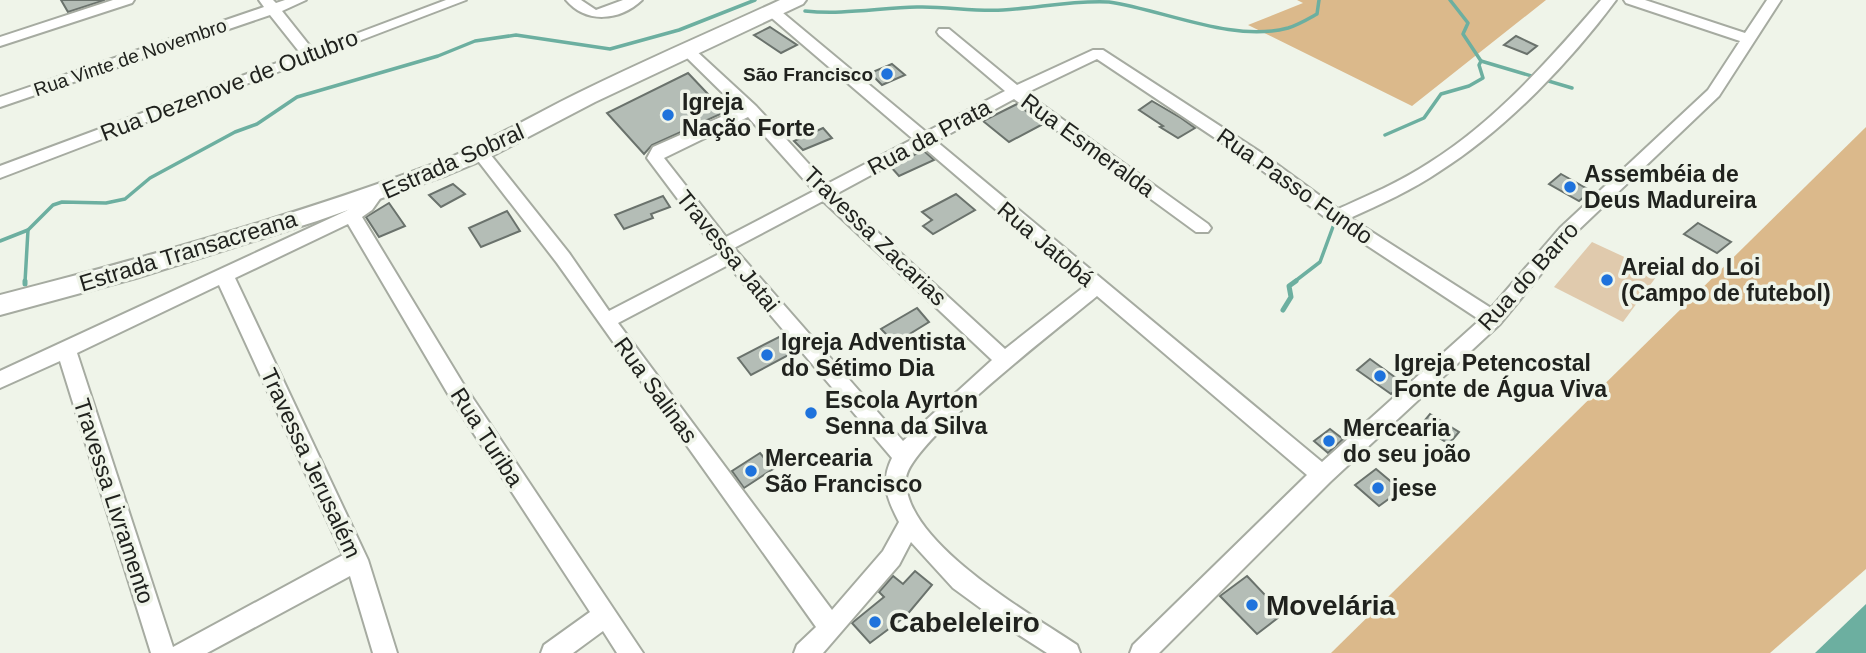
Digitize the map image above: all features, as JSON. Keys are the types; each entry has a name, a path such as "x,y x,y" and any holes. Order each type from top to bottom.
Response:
{"street":[{"path":"0,42 127,0"},
{"name":"Rua Vinte de Novembro","path":"0,102 269,5 299,0"},
{"name":"Rua Dezenove de Outubro","path":"0,172 460,0"},
{"path":"573,0 591,15 598,15 635,0"},
{"name":"Estrada Sobral","path":"0,380 352,215 366,206 375,193 480,152 587,97 796,0"},
{"path":"1336,217 1408,184 1442,162 1525,93 1609,0"},
{"path":"1631,0 1749,39"},
{"name":"Rua do Barro","path":"1142,653 1322,475 1493,319 1566,232 1714,93 1774,0"},
{"path":"269,5 309,55"},
{"name":"Rua Jatobá","path":"772,11 1322,475"},
{"name":"Rua Esmeralda","path":"944,32 1015,92 1202,228"},
{"name":"Travessa Zacarias","path":"688,51 750,110 824,192 1005,360"},
{"name":"Rua Passo Fundo","path":"1098,52 1254,156 1336,217 1493,319"},
{"name":"Rua da Prata","path":"606,321 824,192 1015,92 1098,52"},
{"name":"Travessa Jatai","path":"750,110 655,155 667,175 727,251 903,456"},
{"name":"Rua Salinas","path":"480,152 563,258 831,629"},
{"name":"Estrada Transacreana","path":"0,305 127,272 375,193"},
{"name":"Rua Turiba","path":"352,215 455,388 631,653"},
{"name":"Travessa Jerusalém","path":"225,276 357,560 385,653"},
{"path":"1068,653 960,579 905,515 895,479 903,456 1005,360 1097,286"},
{"name":"Travessa Livramento","path":"66,349 163,653"},
{"path":"806,653 831,629 891,558 905,515"},
{"path":"183,653 357,560"},
{"path":"553,653 606,615"}],"shaded area":[{"path":"1297,0 1546,0 1412,106 1248,25 1303,3"},
{"path":"1866,127 1866,569 1770,653 1331,653"},
{"name":"Areial do Loi (Campo de futebol)","path":"1592,242 1659,273 1623,322 1554,287"}],"water":[{"path":"1866,604 1866,653 1815,653"}],"building":[{"path":"61,0 105,0 68,12"},
{"path":"770,27 797,45 781,53 754,35"},
{"path":"1516,36 1537,46 1527,54 1504,45"},
{"name":"São Francisco","path":"892,64 905,75 882,85 870,73"},
{"name":"Igreja Nação Forte","path":"688,73 725,112 652,145 644,154 607,113"},
{"path":"1152,101 1195,128 1178,138 1160,127 1163,126 1139,110"},
{"path":"1017,104 1043,124 1009,142 983,121"},
{"path":"823,128 832,138 803,150 794,141"},
{"path":"923,150 934,160 899,176 891,167"},
{"name":"Assembéia de Deus Madureira","path":"1561,174 1591,191 1579,201 1549,184"},
{"path":"453,184 465,194 441,207 429,195"},
{"path":"956,194 975,210 933,234 923,226 932,220 922,212"},
{"path":"663,196 670,207 651,214 653,218 624,229 615,215"},
{"path":"389,203 405,226 379,237 366,217"},
{"path":"507,211 520,231 481,247 469,228"},
{"path":"1698,223 1731,242 1717,253 1684,234"},
{"path":"917,308 929,322 895,343 881,329"},
{"name":"Igreja Adventista do Sétimo Dia","path":"783,335 796,351 751,375 738,358"},
{"name":"Igreja Petencostal Fonte de Água Viva","path":"1370,359 1403,383 1391,394 1357,370"},
{"path":"1430,414 1459,432 1449,444 1420,426"},
{"name":"Mercearia do seu joão","path":"1330,429 1343,439 1328,453 1314,441"},
{"name":"Mercearia São Francisco","path":"760,453 773,469 744,488 732,471"},
{"name":"jese","path":"1376,469 1401,490 1379,506 1355,485"},
{"path":"915,571 932,585 906,616 870,643 852,623 884,597 879,592 893,576 903,584"},
{"name":"Movelária","path":"1247,576 1283,614 1257,634 1220,596"}],"waterway":[{"path":"28,230 53,205 62,202 106,203 125,199 150,178 235,132 257,124 297,97 438,56 475,41 516,35 610,49 679,30 755,0"},
{"path":"805,11 847,12 928,7 992,10 1109,2 1198,24 1267,32 1292,27 1317,14 1319,0"},
{"path":"1450,0 1468,23 1463,34 1481,61"},
{"path":"1385,135 1424,118 1441,94 1469,86 1483,78 1479,65 1481,61"},
{"path":"1481,61 1572,88"},
{"path":"1294,282 1320,262 1334,224"},
{"path":"0,241 28,230"},
{"path":"25,282 28,230"},
{"path":"1283,310 1291,297 1289,286 1296,281"}],"place":[{"name":"São Francisco","path":"887,74"},
{"name":"Igreja Nação Forte","path":"668,115"},
{"name":"Assembéia de Deus Madureira","path":"1570,187"},
{"name":"Areial do Loi (Campo de futebol)","path":"1607,280"},
{"name":"Igreja Adventista do Sétimo Dia","path":"767,355"},
{"name":"Igreja Petencostal Fonte de Água Viva","path":"1380,376"},
{"name":"Escola Ayrton Senna da Silva","path":"811,413"},
{"name":"Mercearia do seu joão","path":"1329,441"},
{"name":"Mercearia São Francisco","path":"751,471"},
{"name":"jese","path":"1378,488"},
{"name":"Movelária","path":"1252,605"},
{"name":"Cabeleleiro","path":"875,622"}]}
